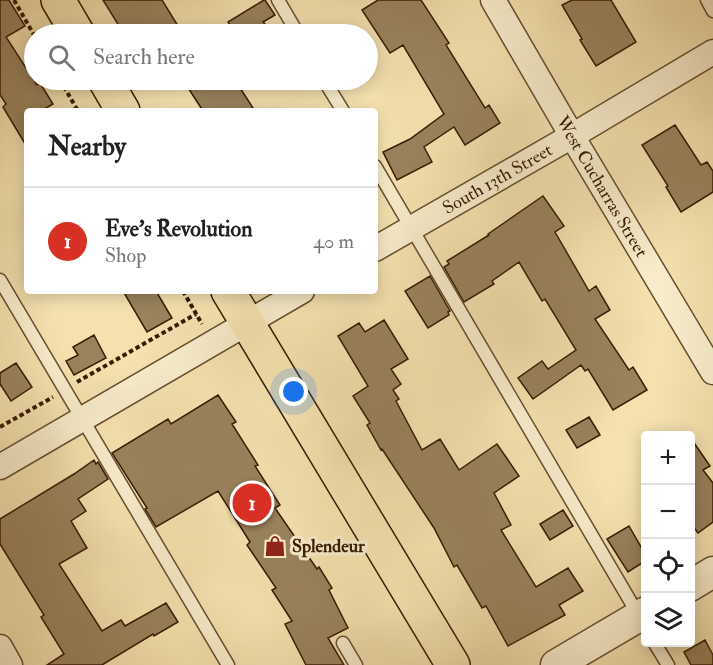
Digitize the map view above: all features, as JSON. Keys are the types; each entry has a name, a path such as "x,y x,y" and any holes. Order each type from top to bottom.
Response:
{"main road":[{"path":"58,0 72,24"},
{"path":"111,90 121,108"},
{"path":"230,294 453,665"}],"street":[{"name":"West Cucharras Street","path":"493,0 713,372"},
{"name":"South 13th Street","path":"378,247 713,52"},
{"path":"0,467 297,294"},
{"path":"695,583 713,572"},
{"path":"556,665 641,620"},
{"path":"0,647 10,665"}],"lane":[{"path":"278,0 292,24"},
{"path":"707,0 713,11"},
{"path":"330,90 341,108"},
{"path":"378,171 641,616"},
{"path":"0,280 228,665"},
{"path":"343,643 356,665"},
{"path":"657,647 668,665"}],"path":[{"path":"14,0 28,24"},
{"path":"66,90 76,108"},
{"path":"0,427 196,314 185,294"}],"building":[{"path":"0,0 9,0 24,24 24,27 6,37 24,65 24,90 44,90 53,104 46,108 24,108 24,142 3,107 6,104 0,95"},
{"path":"103,0 162,0 177,24 118,24"},
{"path":"264,0 275,15 263,22 265,24 229,24 228,22"},
{"path":"378,0 421,0 449,43 446,45 485,108 489,105 500,123 465,145 454,127 424,147 432,162 397,180 383,152 410,139 444,114 403,45 390,53 378,35 378,24 371,24 362,10"},
{"path":"572,0 611,0 636,42 596,66 562,5"},
{"path":"189,90 241,90 253,108 201,108"},
{"path":"675,125 701,165 707,162 713,171 713,192 681,212 666,187 668,186 642,145"},
{"path":"543,196 564,226 555,232 589,291 596,286 610,310 595,319 629,370 633,367 647,390 613,410 588,369 585,371 581,365 533,399 518,378 542,361 548,369 576,350 545,299 542,301 519,262 492,281 494,284 464,302 444,267 449,264 447,261 489,235"},
{"path":"430,276 450,311 449,315 428,328 405,291"},
{"path":"125,294 158,294 172,318 147,332"},
{"path":"384,320 408,359 391,369 401,384 393,390 399,399 396,401 422,450 440,439 459,470 497,444 519,476 494,493 511,525 501,530 536,587 568,568 583,591 559,605 565,615 508,646 486,606 482,608 457,565 454,567 434,528 381,450 367,425 370,423 353,396 368,386 338,336 359,323 365,332"},
{"path":"94,335 106,358 74,375 66,361 78,355 73,347"},
{"path":"16,363 32,387 11,401 0,384 0,373"},
{"path":"218,395 236,422 232,424 258,465 255,466 280,505 275,508 332,588 329,590 348,628 328,638 344,665 306,665 285,624 292,621 272,590 276,588 247,545 250,542 218,491 156,527 145,509 147,508 112,453 168,419 171,424"},
{"path":"589,417 600,435 577,448 566,430"},
{"path":"695,444 710,466 703,470 713,483 713,522 698,533 695,529"},
{"path":"94,460 96,464 98,462 108,479 78,499 86,511 71,521 87,548 59,564 102,631 121,620 125,626 166,603 178,622 154,636 153,634 102,665 47,665 64,654 41,617 44,615 0,544 0,519"},
{"path":"563,510 573,526 550,540 540,524"},
{"path":"629,526 641,547 641,564 628,572 607,539"},
{"path":"705,640 713,655 713,665 691,665 684,652"}],"place":[{"name":"Eve's Revolution","path":"252,503"},
{"name":"Splendeur","path":"275,546"}]}
